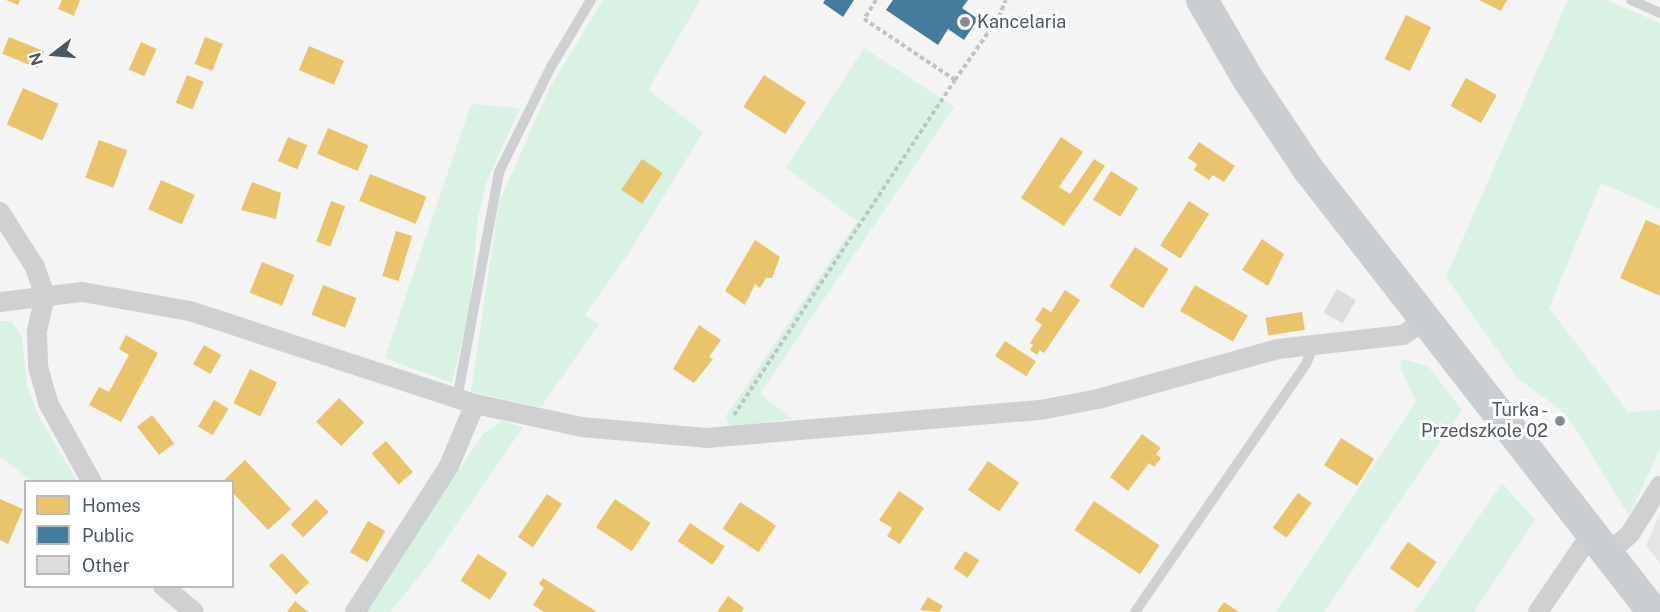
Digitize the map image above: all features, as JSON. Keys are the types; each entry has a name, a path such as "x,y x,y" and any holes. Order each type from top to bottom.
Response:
{"main road":[{"path":"1202,0 1248,79 1308,169 1424,321 1653,612"}],"street":[{"path":"0,212 35,267 45,296 38,332 38,367 48,403 91,480"},
{"path":"0,302 82,292 190,311 466,402 581,427 718,438 1040,410 1315,343 1403,335 1424,321"},
{"path":"355,612 448,466 466,402"},
{"path":"1538,612 1599,544 1630,534 1660,486"},
{"path":"165,588 194,612"}],"lane":[{"path":"466,402 499,172 551,67 591,0"},
{"path":"1631,0 1660,13"},
{"path":"1135,612 1306,364 1315,343"}],"path":[{"path":"876,0 864,19 955,80"},
{"path":"718,438 999,17 1006,0"}],"shaded area":[{"path":"1660,513 1660,563 1646,545"}],"green space":[{"path":"603,0 700,0 648,90 703,132 629,253 585,315 599,324 541,407 471,392 499,202 550,87"},
{"path":"1568,0 1606,0 1660,23 1660,209 1601,183 1549,308 1628,412 1660,410 1660,449 1629,516 1578,432 1561,410 1517,378 1446,277"},
{"path":"864,48 954,107 760,394 792,419 729,427 726,416 857,221 786,168"},
{"path":"471,104 520,108 487,181 478,216 470,306 452,383 385,358"},
{"path":"0,321 12,321 22,337 27,387 39,417 76,480 31,480 0,457"},
{"path":"1402,359 1428,366 1462,410 1324,612 1276,612 1416,402 1400,367"},
{"path":"502,421 523,427 429,564 390,612 364,612 483,434"},
{"path":"1502,483 1535,520 1474,612 1414,612"}],"building: Homes":[{"path":"6,0 20,0 18,5"},
{"path":"62,0 80,0 74,16 58,9"},
{"path":"1479,0 1507,0 1501,11"},
{"path":"1406,15 1431,27 1410,71 1385,59"},
{"path":"9,37 44,51 37,68 2,54"},
{"path":"205,37 223,44 212,71 195,64"},
{"path":"141,42 157,49 144,76 129,69"},
{"path":"309,46 344,61 334,85 299,70"},
{"path":"187,75 204,82 192,110 176,103"},
{"path":"764,75 806,102 785,134 743,107"},
{"path":"1466,78 1497,95 1481,123 1450,106"},
{"path":"23,88 59,104 42,140 7,125"},
{"path":"328,128 369,145 358,171 317,154"},
{"path":"288,137 307,145 297,169 278,161"},
{"path":"1061,137 1083,152 1059,187 1070,194 1094,159 1105,166 1064,226 1021,198"},
{"path":"99,140 127,150 114,188 85,178"},
{"path":"1199,142 1235,166 1224,182 1213,175 1209,180 1194,170 1197,164 1188,158"},
{"path":"642,159 663,173 642,204 621,190"},
{"path":"1111,171 1138,188 1120,217 1093,200"},
{"path":"370,174 427,197 416,224 359,201"},
{"path":"161,180 195,195 182,224 148,209"},
{"path":"252,182 281,193 276,219 241,210"},
{"path":"331,201 345,206 330,247 316,241"},
{"path":"1189,201 1209,214 1180,259 1160,245"},
{"path":"1646,220 1660,226 1660,296 1620,278"},
{"path":"396,231 412,236 399,281 382,276"},
{"path":"1262,239 1284,254 1268,286 1242,270"},
{"path":"755,240 780,257 772,278 766,278 760,288 755,284 745,305 725,291"},
{"path":"1135,247 1169,269 1143,308 1109,286"},
{"path":"262,262 294,275 282,306 250,293"},
{"path":"323,285 357,298 345,328 312,315"},
{"path":"1195,285 1248,316 1233,341 1180,311"},
{"path":"1065,290 1080,300 1044,353 1040,350 1037,355 1030,350 1033,345 1030,343 1042,325 1035,320 1043,307 1051,312"},
{"path":"1302,312 1305,330 1268,336 1265,318"},
{"path":"699,325 721,340 709,357 713,359 694,383 673,369"},
{"path":"126,335 158,353 121,422 89,405 99,387 109,392 129,355 119,349"},
{"path":"1005,341 1036,361 1026,376 995,356"},
{"path":"204,345 221,355 210,374 193,364"},
{"path":"250,369 277,382 260,416 233,403"},
{"path":"339,398 364,422 341,446 316,422"},
{"path":"214,400 229,409 213,435 198,427"},
{"path":"152,415 174,443 159,455 137,427"},
{"path":"1142,434 1161,448 1156,454 1161,458 1154,467 1149,463 1128,491 1110,477"},
{"path":"1341,438 1374,459 1357,486 1324,465"},
{"path":"386,441 413,472 399,484 372,453"},
{"path":"245,460 291,509 268,530 234,494 234,480 224,480"},
{"path":"988,461 1019,483 999,511 968,490"},
{"path":"899,491 924,508 900,544 887,536 892,528 879,520"},
{"path":"1298,493 1312,503 1286,538 1273,528"},
{"path":"547,494 562,504 533,547 518,537"},
{"path":"0,499 23,509 8,544 0,540"},
{"path":"316,499 329,512 303,537 291,524"},
{"path":"615,499 651,523 632,551 596,527"},
{"path":"1094,501 1159,545 1140,574 1074,530"},
{"path":"740,502 776,525 759,552 723,529"},
{"path":"368,521 385,531 367,562 350,552"},
{"path":"690,523 725,546 713,565 678,541"},
{"path":"1408,542 1437,562 1418,588 1390,568"},
{"path":"965,551 979,560 968,578 954,569"},
{"path":"282,553 309,582 296,595 269,565"},
{"path":"478,554 507,573 490,600 461,581"},
{"path":"543,578 597,612 544,612 533,605 544,588 539,584"},
{"path":"728,596 744,608 742,612 717,612"},
{"path":"928,597 943,606 939,612 920,610"},
{"path":"295,601 308,612 287,612"},
{"path":"1224,602 1239,612 1217,612"}],"building: Public":[{"path":"825,0 854,0 843,17 823,3"},
{"path":"893,0 968,0 962,8 978,19 964,40 948,29 938,45 886,10"}],"building: Other":[{"path":"1337,289 1356,300 1343,323 1324,312"}],"place":[{"name":"Kancelaria","path":"965,22"},
{"name":"Turka - Przedszkole 02","path":"1560,421"}]}
